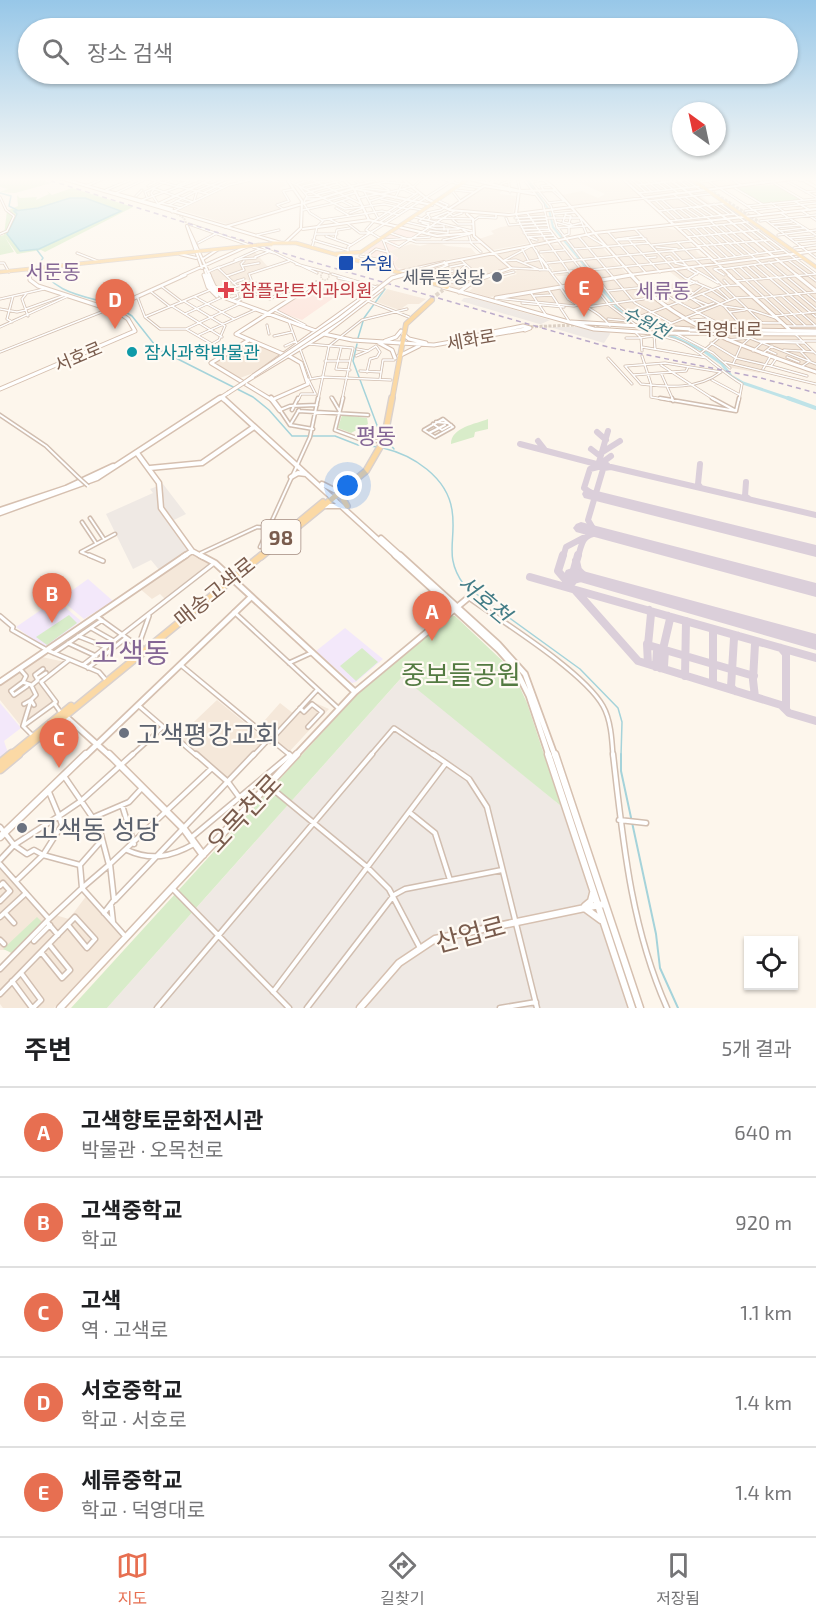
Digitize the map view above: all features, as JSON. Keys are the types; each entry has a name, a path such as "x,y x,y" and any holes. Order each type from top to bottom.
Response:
{"main road":[{"path":"334,255 349,251 359,256 366,248 384,239 402,225"},
{"path":"761,225 779,236"},
{"path":"763,225 816,266"},
{"path":"0,272 179,254 197,248 215,250 283,242"},
{"name":"덕영대로","path":"283,242 334,255"},
{"name":"덕영대로","path":"283,242 334,255 359,256 448,288"},
{"path":"799,253 816,266"},
{"name":"덕영대로","path":"359,256 362,262 413,276"},
{"name":"매송고색로","path":"380,443 402,332 409,316 431,300 412,317 402,332"},
{"name":"매송고색로","path":"0,764 366,471 380,443 396,358"},
{"path":"346,507 343,500 347,485"},
{"name":"매송고색로","path":"0,769 105,679 334,496"}],"street":[{"path":"188,225 274,253 317,273"},
{"path":"188,225 197,248"},
{"path":"188,225 200,260 219,291 246,305"},
{"name":"덕영대로","path":"222,225 283,242"},
{"path":"283,242 291,238 301,225"},
{"path":"283,242 303,229 331,225"},
{"path":"348,225 360,233 372,233"},
{"path":"370,225 366,230 399,247 418,236 428,234"},
{"path":"313,240 349,251 351,246 384,225"},
{"path":"391,225 437,236 470,233"},
{"path":"418,225 460,234"},
{"path":"411,230 418,225"},
{"path":"417,231 429,225"},
{"path":"428,234 434,225"},
{"path":"450,225 470,233 511,268"},
{"path":"472,225 471,242 480,250 488,248"},
{"path":"548,225 610,305 629,321 702,353 717,365 721,372"},
{"path":"556,225 618,305 636,318 663,330"},
{"path":"557,228 569,225"},
{"path":"565,238 569,234 569,225"},
{"path":"570,225 587,226 595,233 651,297 707,329 714,336 721,336 770,357 776,356"},
{"path":"675,225 725,274"},
{"path":"503,261 522,249 558,239 675,225"},
{"path":"679,229 716,225"},
{"path":"716,225 816,310 775,317 724,306"},
{"path":"723,225 758,253"},
{"path":"733,225 816,291"},
{"path":"745,225 777,251"},
{"path":"736,281 816,274 771,240 758,225"},
{"path":"772,225 779,236"},
{"path":"776,228 799,225"},
{"path":"799,225 816,235"},
{"path":"521,227 535,226 584,293"},
{"path":"583,226 587,235 605,246"},
{"path":"708,226 743,255"},
{"path":"312,248 317,227"},
{"path":"521,227 568,299 578,305"},
{"path":"702,227 736,256"},
{"path":"335,239 338,230 350,228"},
{"path":"448,231 461,228"},
{"path":"687,228 721,259"},
{"path":"694,228 729,258"},
{"path":"779,236 804,228"},
{"path":"529,233 549,229"},
{"path":"633,229 671,262 689,268 722,285 739,284"},
{"path":"633,229 638,236"},
{"path":"265,236 279,230"},
{"path":"384,239 408,238 428,234 430,231 444,230"},
{"path":"687,237 766,230"},
{"path":"524,231 552,231"},
{"path":"524,231 534,236 541,244"},
{"path":"614,231 621,238"},
{"path":"547,262 685,250 706,245 771,240 785,234 816,231"},
{"path":"608,232 646,273"},
{"path":"197,248 217,233"},
{"path":"390,233 411,240 452,243 481,242"},
{"path":"439,241 470,233"},
{"path":"316,234 337,234"},
{"path":"428,234 433,241"},
{"path":"779,236 785,234"},
{"path":"785,234 815,257"},
{"path":"256,235 271,243"},
{"name":"덕영대로","path":"256,235 283,242"},
{"path":"326,235 351,246"},
{"path":"324,244 326,235"},
{"path":"527,237 554,235"},
{"path":"790,238 816,235"},
{"path":"437,236 439,241"},
{"path":"615,240 642,236"},
{"path":"527,237 537,240"},
{"path":"579,237 633,301 671,323"},
{"path":"291,238 304,246"},
{"path":"544,238 558,239"},
{"path":"615,240 621,238 646,240"},
{"path":"384,239 397,272 493,252 522,249"},
{"path":"628,239 660,272"},
{"path":"624,240 625,245"},
{"path":"573,249 633,244 652,245 691,240"},
{"path":"796,242 816,240"},
{"path":"677,242 762,323"},
{"path":"533,245 547,262 550,270"},
{"path":"652,245 664,249 685,250"},
{"path":"590,270 721,259 816,245"},
{"path":"0,352 161,286 205,269 223,265 237,259 254,246"},
{"path":"205,269 215,261 254,246 274,253"},
{"path":"366,248 388,252"},
{"path":"522,249 528,260"},
{"path":"200,260 215,250"},
{"path":"368,255 375,250"},
{"path":"540,252 566,250"},
{"path":"672,251 689,268"},
{"path":"486,297 816,251"},
{"path":"237,286 218,268 268,252"},
{"path":"77,253 100,262"},
{"path":"646,258 656,257 652,253"},
{"path":"179,254 191,255 200,260"},
{"path":"228,255 237,259"},
{"name":"덕영대로","path":"359,256 368,255 392,263"},
{"path":"530,266 532,256"},
{"path":"665,257 670,256 676,262"},
{"path":"516,260 520,257"},
{"path":"227,276 242,273 246,260 256,258"},
{"path":"790,330 736,281 714,269 804,258"},
{"path":"525,262 542,259"},
{"path":"542,259 542,270"},
{"path":"461,260 481,278"},
{"path":"788,260 816,282"},
{"path":"215,261 223,265"},
{"path":"254,288 249,274 289,261"},
{"path":"503,261 525,262 542,270"},
{"path":"433,272 451,262"},
{"path":"671,262 675,270 688,279 713,290 729,301"},
{"path":"769,262 816,301"},
{"path":"0,263 4,263 9,272"},
{"path":"376,266 392,263"},
{"path":"408,270 413,276 420,270 447,265 466,265"},
{"path":"447,265 457,277"},
{"path":"344,311 378,287 405,273 447,265"},
{"path":"447,277 466,265"},
{"path":"754,265 816,317"},
{"path":"300,266 360,283"},
{"path":"747,266 762,279"},
{"path":"740,267 806,326"},
{"path":"438,284 448,288 511,268 550,270"},
{"path":"732,268 796,326"},
{"path":"32,269 30,280 44,289"},
{"path":"205,269 210,290 220,298 239,302"},
{"name":"세화로","path":"205,269 211,287 216,293 313,331"},
{"path":"420,270 433,272 441,277"},
{"path":"553,273 582,270"},
{"path":"436,274 473,271"},
{"path":"461,291 473,271"},
{"path":"499,271 502,275 514,272"},
{"path":"688,279 698,273"},
{"path":"717,280 725,274"},
{"path":"748,275 756,274"},
{"name":"덕영대로","path":"413,276 580,325 596,324 650,331"},
{"path":"430,281 441,277 457,277 474,281"},
{"path":"447,277 448,288"},
{"path":"334,324 382,290 378,287 338,278"},
{"path":"724,280 729,285"},
{"path":"233,283 237,281"},
{"path":"283,354 236,334 318,281"},
{"path":"673,291 693,281"},
{"path":"219,291 252,282 296,296"},
{"path":"586,307 618,305 665,294 697,282"},
{"path":"687,283 691,285"},
{"path":"243,285 249,295"},
{"path":"636,318 722,285"},
{"path":"161,286 183,302 225,326 222,337 212,344 186,329"},
{"path":"137,296 145,317 162,330 186,329 222,312 264,286"},
{"path":"607,291 657,286 665,286 673,291"},
{"path":"657,286 665,294 716,322 816,326"},
{"path":"691,297 704,286"},
{"path":"249,386 253,376 313,331 378,287"},
{"path":"237,380 253,376 308,344 378,287"},
{"path":"0,512 73,489 105,474 339,319 378,287"},
{"path":"561,287 586,307 606,319 629,321"},
{"path":"683,288 691,297 708,305"},
{"path":"717,288 729,301"},
{"path":"0,299 44,289"},
{"name":"서호로","path":"0,389 135,331 128,319 111,308 44,289"},
{"path":"225,295 244,289 258,290"},
{"path":"548,289 569,321"},
{"path":"679,289 704,307"},
{"path":"145,317 210,290"},
{"path":"150,291 222,337"},
{"path":"233,299 238,297 236,291"},
{"name":"덕영대로","path":"461,291 495,300"},
{"name":"덕영대로","path":"461,291 594,329 635,332 707,329 794,334 800,332"},
{"path":"600,327 663,330 671,323 735,298 816,291"},
{"path":"253,293 272,299 282,292"},
{"path":"531,292 546,315"},
{"path":"569,294 598,292"},
{"path":"27,293 22,299 28,316"},
{"path":"495,300 520,293"},
{"path":"702,294 724,306 741,323 750,338"},
{"path":"0,314 26,309 67,295"},
{"path":"0,327 28,316 67,295"},
{"path":"534,296 552,295"},
{"path":"781,295 816,326"},
{"path":"12,322 7,319 7,311 13,296"},
{"path":"195,297 234,320"},
{"path":"701,302 708,297"},
{"path":"185,314 220,298"},
{"path":"495,300 558,305 582,304"},
{"path":"368,301 409,316"},
{"path":"694,310 714,303"},
{"path":"558,305 564,307"},
{"path":"0,309 7,311"},
{"path":"198,336 257,309"},
{"path":"260,547 310,437 329,346 364,319 408,309"},
{"path":"275,310 305,326"},
{"path":"730,312 748,310"},
{"path":"752,313 769,312"},
{"name":"세화로","path":"273,315 337,338 375,342 427,344 483,337 525,328 427,344"},
{"path":"606,319 610,326"},
{"path":"692,320 711,319"},
{"path":"289,322 297,343"},
{"path":"707,329 714,326 716,322"},
{"path":"594,329 590,325 596,324"},
{"path":"267,325 269,334"},
{"path":"463,339 523,326 530,328 483,337"},
{"path":"313,331 322,327"},
{"name":"덕영대로","path":"663,330 816,332"},
{"name":"덕영대로","path":"663,330 714,336 746,331 816,332"},
{"path":"626,338 641,338 650,331"},
{"path":"650,331 655,349"},
{"path":"274,336 293,332"},
{"path":"375,342 393,339 402,332 409,339 427,344"},
{"path":"635,332 641,338 642,351"},
{"name":"덕영대로","path":"755,332 759,340"},
{"path":"800,332 809,332"},
{"path":"286,333 290,338"},
{"path":"675,333 725,362 730,368"},
{"path":"794,334 815,353"},
{"path":"714,336 721,336"},
{"path":"702,353 714,336"},
{"path":"734,364 741,346 750,338"},
{"path":"727,340 750,338 759,340 816,364"},
{"path":"759,340 784,339 803,342"},
{"path":"249,340 211,363 237,380 274,399 290,425 312,430"},
{"path":"753,351 763,342 815,341"},
{"path":"375,342 392,350 396,358"},
{"path":"285,346 297,343"},
{"path":"711,343 736,358 764,363 807,376"},
{"path":"796,343 805,351"},
{"path":"308,344 352,348 350,370 336,431 362,441 380,443"},
{"path":"380,380 383,360 396,358 408,350 427,344"},
{"path":"356,356 376,346 380,352 377,357 370,359 367,372"},
{"path":"762,354 772,346"},
{"path":"642,347 709,358"},
{"path":"341,348 336,369 350,370"},
{"path":"300,349 318,398"},
{"path":"357,349 368,351"},
{"path":"767,350 783,361 816,372"},
{"path":"781,350 815,353"},
{"path":"800,351 810,361"},
{"path":"783,361 791,354"},
{"path":"288,356 301,363 310,379"},
{"path":"642,356 642,363 653,385 651,397 736,411"},
{"path":"771,366 776,356"},
{"path":"763,369 764,363 770,357"},
{"path":"787,357 799,362"},
{"path":"608,358 632,384"},
{"path":"325,361 350,361"},
{"path":"801,367 810,361"},
{"path":"725,362 763,369 816,384"},
{"path":"721,372 712,380 694,385 653,385 641,384 625,366 658,363 721,372 742,384 736,411"},
{"path":"658,363 694,385 700,392 736,411"},
{"path":"633,375 686,371 688,366"},
{"path":"806,381 810,370"},
{"path":"360,371 381,372"},
{"path":"661,373 673,402"},
{"path":"310,379 322,377 391,380"},
{"path":"274,399 306,387 310,379"},
{"path":"712,380 740,395"},
{"path":"292,410 301,394 316,394"},
{"path":"221,397 334,496"},
{"path":"331,397 340,412"},
{"path":"280,410 317,405"},
{"path":"290,425 300,407"},
{"path":"298,411 368,415"},
{"path":"0,415 46,446 88,486"},
{"path":"431,428 443,419 449,418"},
{"path":"443,419 452,425"},
{"path":"431,428 448,423"},
{"path":"431,428 448,423"},
{"path":"431,428 435,437 452,428 452,425"},
{"path":"431,428 444,430 445,426 452,425"},
{"path":"150,468 202,463 254,427"},
{"path":"137,453 159,483 161,508 192,550 215,563 250,598 354,692"},
{"path":"297,465 322,484 521,668 531,687 589,878 593,895 591,901 582,908 594,913 604,924"},
{"path":"291,477 301,473 307,474"},
{"path":"322,484 334,489 347,485"},
{"path":"323,507 335,504 346,507 441,597 454,606 515,668 529,696 550,750 601,904 640,1008"},
{"path":"90,518 104,539"},
{"path":"82,522 96,543"},
{"path":"199,554 257,526 270,528"},
{"path":"103,561 81,552 115,534"},
{"path":"0,682 192,550"},
{"path":"88,668 149,614 215,563"},
{"path":"441,597 447,606 444,615"},
{"path":"2,835 250,598"},
{"path":"468,598 582,682 603,706 610,737 625,861 653,980 667,1008"},
{"name":"오목천로","path":"60,1008 268,785 291,757 354,692 454,606 468,598"},
{"path":"234,612 339,708"},
{"path":"444,615 452,612 464,618"},
{"path":"142,650 139,644 149,614"},
{"path":"0,616 13,627 12,630 47,650 99,672 105,679"},
{"path":"96,616 142,650"},
{"path":"54,653 102,620"},
{"path":"91,627 114,641"},
{"path":"78,636 106,647"},
{"path":"83,666 114,641 124,636"},
{"path":"68,644 96,656"},
{"path":"289,663 312,653"},
{"path":"69,660 41,682 56,702 54,704 184,829 203,855"},
{"path":"127,850 140,857 174,856 193,841 239,796 291,757 180,664"},
{"path":"20,669 26,676 23,682 11,691 14,695 46,673"},
{"path":"37,679 34,675 43,669"},
{"path":"23,682 36,695 24,704"},
{"path":"104,913 318,689"},
{"path":"23,726 31,700"},
{"path":"31,700 34,705"},
{"path":"23,726 54,704"},
{"path":"137,704 228,782 239,796"},
{"path":"300,708 304,712 312,704 322,711 308,727"},
{"path":"23,726 33,736"},
{"path":"58,935 0,862 14,845 81,801 163,727"},
{"path":"157,1008 394,728 469,779 480,792 487,807 537,1008"},
{"path":"273,992 446,763"},
{"path":"0,969 82,888 134,844 212,768"},
{"path":"64,776 94,817 103,840 110,865 113,923"},
{"path":"268,785 367,867 394,895 420,948"},
{"path":"94,817 122,805 141,789"},
{"path":"16,881 44,855 62,825 50,790"},
{"path":"122,805 134,844"},
{"path":"409,812 435,833 450,880"},
{"path":"621,820 644,823"},
{"path":"0,827 2,835 27,854 34,850 80,865"},
{"path":"103,840 80,865 82,888 126,937"},
{"path":"307,1008 386,901 394,895 405,889 502,870"},
{"path":"589,878 601,904 604,924 632,1008"},
{"path":"0,886 3,883 10,891 0,901"},
{"path":"172,888 289,1008"},
{"path":"0,890 5,896"},
{"path":"0,917 26,893"},
{"name":"산업로","path":"360,1008 399,963 435,939 601,904"},
{"path":"5,913 14,923"},
{"path":"0,994 75,917 95,939 87,948 68,925"},
{"path":"34,941 49,922"},
{"path":"0,940 4,944"},
{"path":"41,952 62,978 70,970 49,944"},
{"path":"12,981 33,1008 41,1000 21,973"},
{"path":"500,1008 536,1002"}],"shaded area":[{"path":"519,225 530,243 493,250 479,239 494,234 491,231 501,227"},
{"path":"522,225 547,225 557,239 534,243"},
{"path":"700,225 759,225 794,252 722,263 682,228"},
{"path":"667,228 679,231 699,254 717,265 738,284 724,286 699,271 688,278 711,289 723,286 734,298 686,316 645,288 657,287 664,293 659,287 682,281 670,272 677,270 632,275 598,235 636,231 641,235 638,231"},
{"path":"399,229 423,233 420,236 430,238 394,242 400,246 389,252 398,258 394,263 400,271 364,260 366,256 363,252"},
{"path":"592,236 648,297 701,327 657,327 627,313 568,240"},
{"path":"436,242 447,246 471,248 476,254 404,269 398,268 394,263 398,258 389,251 411,244 420,246"},
{"path":"562,245 589,282 579,283 569,271 570,276 557,276 536,246"},
{"path":"532,247 543,267 531,270 550,272 559,285 557,287 489,297 469,291 473,288 468,286 483,278 494,281 517,274 515,272 518,269 527,270 513,267 496,254"},
{"path":"255,252 268,267 249,274 250,281 219,290 215,286 209,272"},
{"path":"493,254 508,266 466,283 460,289 412,275 462,261 478,276 463,261"},
{"path":"790,255 816,275 816,290 775,257"},
{"path":"772,257 816,294 816,329 790,329 719,265"},
{"path":"338,279 355,283 302,320 277,311 319,282 331,282"},
{"path":"739,285 788,329 746,329 723,305 743,329 709,329 718,323 732,323 717,322 699,313 736,299 725,287"},
{"path":"559,288 569,300 577,305 498,299"},
{"path":"387,289 426,299 419,304 408,304 399,310 377,302"},
{"path":"598,293 607,306 637,326 610,324 572,295"},
{"path":"464,298 473,298 550,320 541,324 551,327 580,327 609,331 610,334 604,343 461,301"},
{"path":"717,333 793,334 816,356 816,371 739,345"},
{"path":"718,337 768,357 760,373 732,368 705,348"},
{"path":"249,340 281,354 251,374 237,379 211,363"},
{"path":"163,484 186,514 174,520 194,548 160,571 151,560 133,569 106,514 153,493 150,489"},
{"path":"192,552 212,563 166,600 160,594 152,599 139,588"},
{"path":"88,579 113,601 84,619 60,599"},
{"path":"54,601 58,601 81,621 45,648 16,627"},
{"path":"345,628 383,659 352,683 316,651"},
{"path":"42,657 65,662 39,681 54,700 21,726 0,700 0,686"},
{"path":"403,676 561,806 628,1008 107,1008"},
{"path":"217,700 266,740 229,779 178,737"},
{"path":"311,701 329,709 289,752 275,740"},
{"path":"0,703 21,728 4,741 8,753 0,759"},
{"path":"280,703 294,714 270,740 257,729"},
{"path":"0,869 47,918 12,954 7,950 0,950"},
{"path":"87,895 121,936 54,1008 3,1008 0,1004 0,971 55,915 69,919"}],"green space":[{"path":"5,225 98,225 45,252 41,250 17,254 5,237 14,252 0,255 0,236 4,235"},
{"path":"342,415 367,418 368,424 351,433 338,428"},
{"path":"488,419 488,429 475,432 474,437 451,444 452,438 460,430"},
{"path":"69,615 77,623 47,645 36,637"},
{"name":"중보들공원","path":"449,616 455,616 512,670 527,703 561,806 402,677 107,1008 71,1008 361,690"},
{"path":"362,648 378,662 356,681 340,666"},
{"path":"37,917 42,922 12,953 3,949"}],"water":[{"path":"11,225 91,225 39,249 20,251 7,234"}],"waterway":[{"name":"수원천","path":"553,225 593,276"},
{"name":"서호천","path":"37,250 43,258 39,264 52,282 81,296 114,305"},
{"name":"수원천","path":"591,275 621,312 704,351 722,364 731,376 743,383 793,400"},
{"path":"358,338 364,318 385,289"},
{"name":"서호천","path":"118,307 132,316 158,349 253,397 269,410 292,436 335,436 358,445 379,447"},
{"path":"357,344 353,361 378,428"},
{"name":"수원천","path":"788,398 816,408"},
{"name":"서호천","path":"389,443 394,449"},
{"name":"서호천","path":"383,448 417,462 427,469 443,487 452,510 452,556 464,585 580,669 618,708 622,722 621,756"},
{"name":"서호천","path":"621,756 621,771 656,934 660,968 678,1008"}],"taxiway":[{"path":"606,440 608,431"},
{"path":"597,432 606,440"},
{"path":"602,453 606,440"},
{"path":"538,441 545,450"},
{"path":"602,453 620,441"},
{"path":"520,444 604,466 588,520 594,530 603,533"},
{"path":"591,449 600,456"},
{"path":"601,464 599,462 602,453"},
{"path":"607,465 603,462 611,456"},
{"path":"700,464 698,484 701,488"},
{"path":"594,495 584,488 590,469 602,466"},
{"path":"604,468 611,467 816,515"},
{"path":"746,482 745,496 749,499"},
{"path":"578,557 586,538 598,533"},
{"path":"563,557 566,547 583,538"},
{"path":"563,555 558,571 570,585 574,580 585,577 578,570 576,562"},
{"path":"576,562 578,555"},
{"path":"570,584 576,562"},
{"path":"530,577 649,611"},
{"path":"575,590 638,661 656,667"},
{"path":"649,611 668,616"},
{"path":"649,611 648,645 659,648"},
{"path":"663,649 670,619 668,616"},
{"path":"668,616 686,621"},
{"path":"685,656 686,621"},
{"path":"686,621 781,648"},
{"path":"713,629 713,664"},
{"path":"732,670 734,638 738,636"},
{"path":"753,676 755,644 759,642"},
{"path":"647,644 648,664"},
{"path":"656,667 657,649 659,648"},
{"path":"659,648 685,656"},
{"path":"781,648 816,658"},
{"path":"781,648 786,654 786,708"},
{"path":"660,668 664,666 665,650"},
{"path":"685,656 685,675"},
{"path":"685,656 713,664"},
{"path":"713,664 732,670"},
{"path":"713,664 713,684"},
{"path":"656,667 660,668"},
{"path":"660,668 685,675"},
{"path":"732,670 753,676"},
{"path":"732,670 731,687 735,691"},
{"path":"685,675 735,691"},
{"path":"753,676 755,697"},
{"path":"735,691 755,697"},
{"path":"755,697 781,705 789,713 816,721"}],"runway":[{"path":"589,494 816,551"},
{"path":"581,528 816,590"},
{"path":"572,574 816,642"}],"tunnel":[{"path":"196,248 204,269"},
{"path":"325,272 329,276 325,280 321,276 325,272"},
{"path":"431,299 443,290"},
{"path":"526,327 576,325"},
{"path":"583,325 600,327"}],"railway":[{"path":"193,225 608,347 761,378 816,393"}],"place":[{"name":"수원","path":"346,263"},
{"name":"세류동성당","path":"497,277"},
{"name":"참플란트치과의원","path":"226,290"},
{"name":"세류중학교","path":"584,317"},
{"name":"서호중학교","path":"115,329"},
{"name":"잠사과학박물관","path":"132,352"},
{"name":"고색중학교","path":"52,623"},
{"name":"고색향토문화전시관","path":"432,641"},
{"name":"고색평강교회","path":"124,733"},
{"name":"고색","path":"59,768"},
{"name":"고색동 성당","path":"22,828"}],"district":[{"name":"서둔동","path":"53,271"},
{"name":"세류동","path":"663,290"},
{"name":"평동","path":"376,435"},
{"name":"고색동","path":"131,652"}]}
